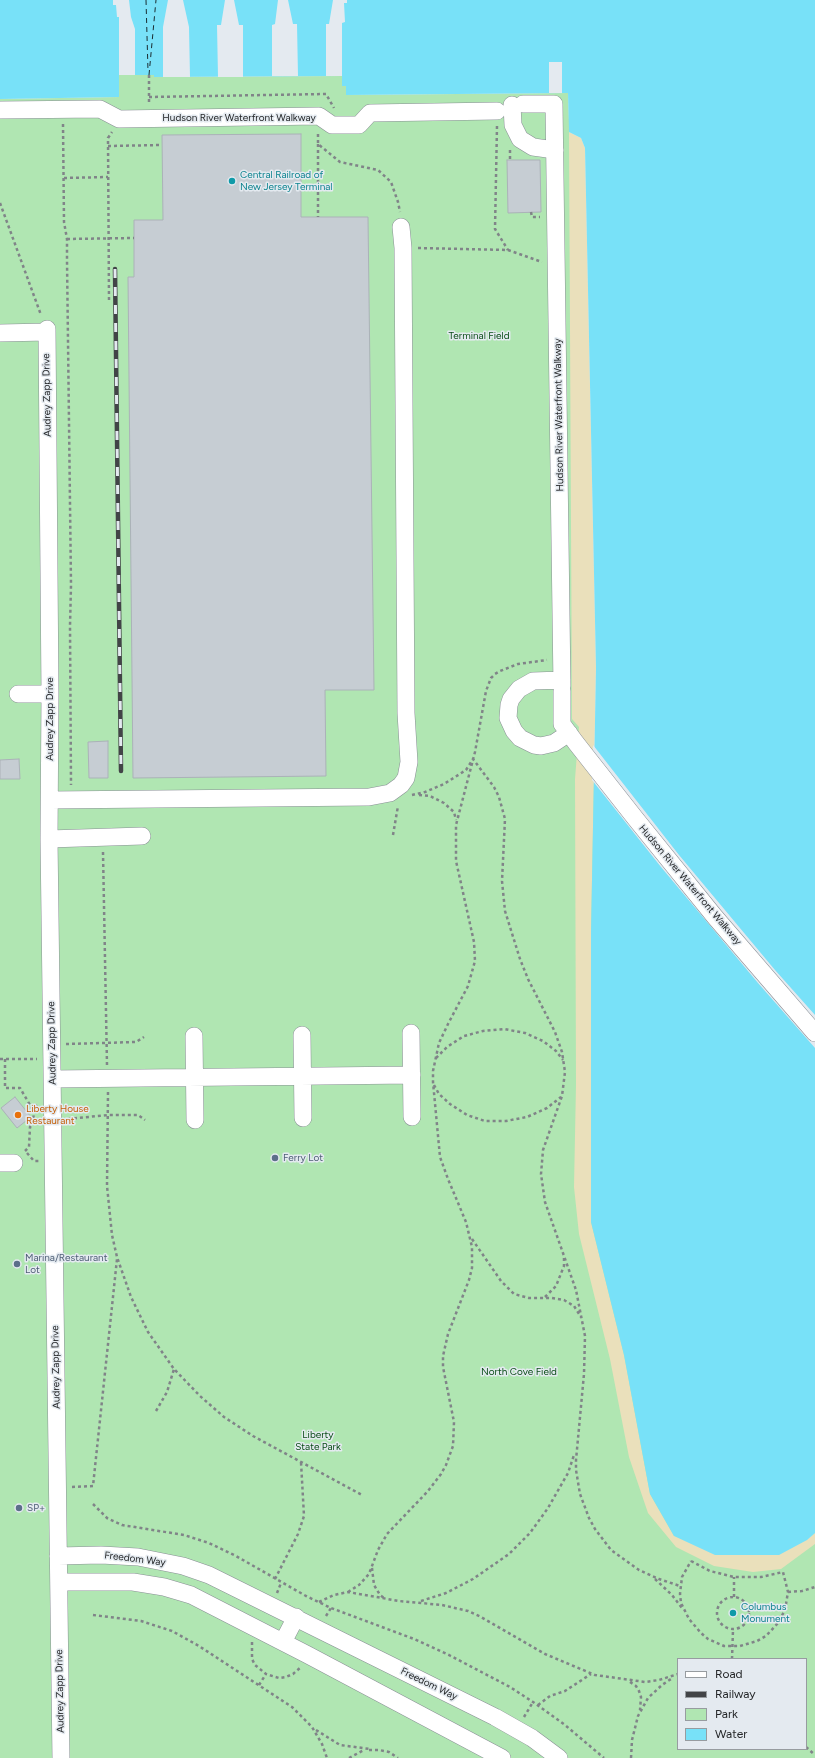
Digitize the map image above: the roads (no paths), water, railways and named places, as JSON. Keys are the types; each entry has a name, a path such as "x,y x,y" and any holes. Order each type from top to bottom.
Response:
{"street":[{"name":"Hudson River Waterfront Walkway","path":"0,110 100,109 119,120 318,116 332,125 358,125 370,113 554,104 562,724 715,917 815,1033"},
{"path":"511,106 513,125 520,139 533,147 555,150"},
{"path":"50,800 382,796 390,793 402,785 406,778 409,762 406,713 403,248 401,227"},
{"name":"Audrey Zapp Drive","path":"0,333 47,330 50,694 49,838 54,1121 61,1758"},
{"path":"562,686 533,681 519,689 514,694 509,705 508,718 514,731 520,738 534,745 541,746 573,738"},
{"path":"18,694 50,694"},
{"path":"49,838 142,836"},
{"path":"411,1033 412,1117"},
{"path":"302,1035 303,1118"},
{"path":"194,1036 195,1120"},
{"path":"53,1079 412,1075"},
{"name":"Freedom Way","path":"58,1556 101,1554 153,1559 183,1566 222,1581 495,1717 532,1738 558,1758"},
{"path":"58,1582 122,1582 164,1587 206,1602 502,1758"},
{"path":"283,1642 296,1617"}],"water":[{"path":"0,0 815,0 815,1533 807,1540 779,1555 715,1555 674,1536 650,1494 624,1355 591,1222 591,933 596,668 585,148 581,138 569,132 568,93 346,95 346,86 342,86 342,76 154,77 154,75 119,75 119,97 0,99"}],"railway":[{"path":"115,269 121,771"}],"place":[{"name":"Central Railroad of New Jersey Terminal","path":"232,181"},
{"name":"Liberty House Restaurant","path":"18,1115"},
{"name":"Ferry Lot","path":"275,1158"},
{"name":"Marina/Restaurant Lot","path":"17,1264"},
{"name":"SP+","path":"19,1508"},
{"name":"Columbus Monument","path":"733,1613"}],"park label":[{"name":"Terminal Field","path":"479,336"},
{"name":"North Cove Field","path":"519,1372"},
{"name":"Liberty State Park","path":"318,1440"}]}
